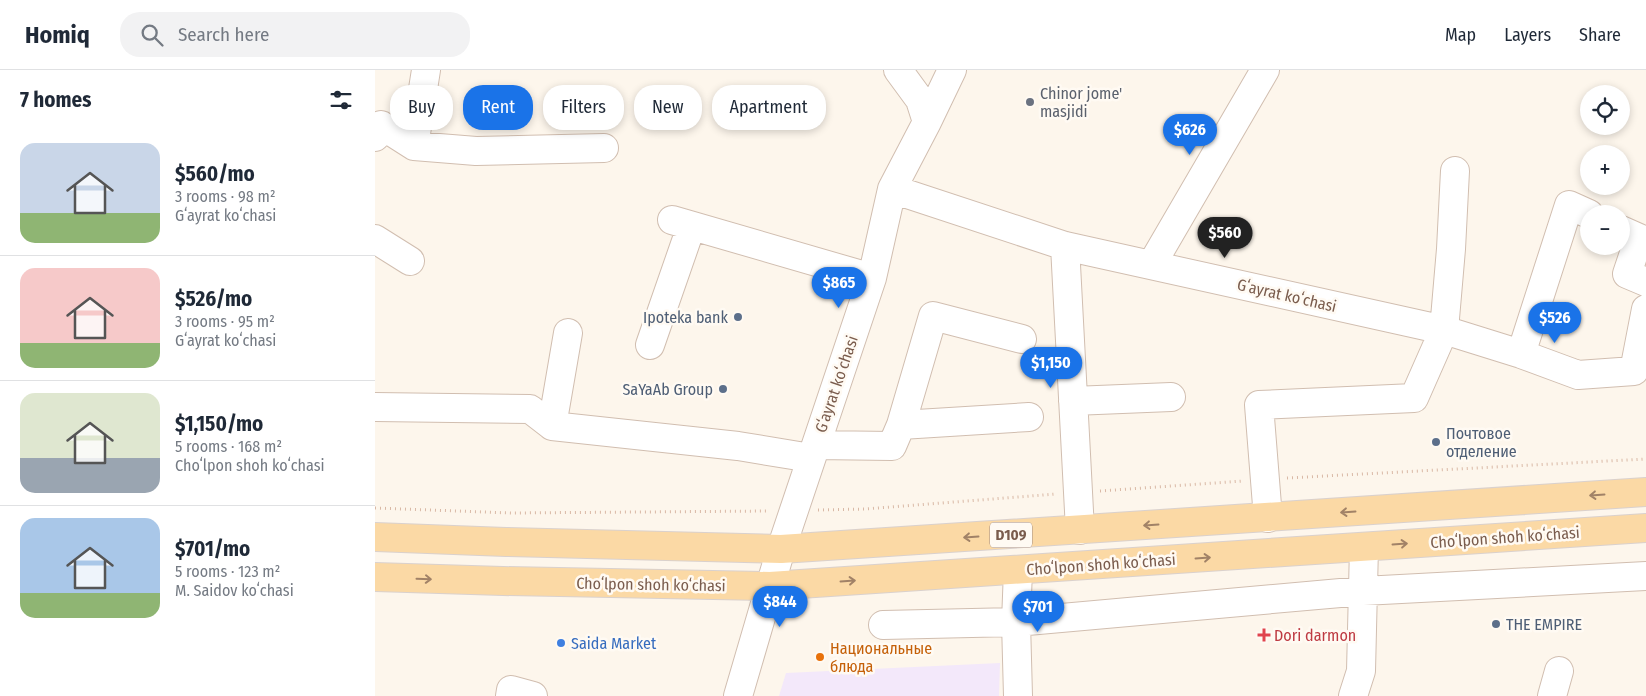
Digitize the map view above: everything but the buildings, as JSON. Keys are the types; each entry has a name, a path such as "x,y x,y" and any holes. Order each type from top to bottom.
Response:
{"main road":[{"name":"D109","path":"375,537 781,549 1646,492"},
{"name":"Choʻlpon shoh koʻchasi","path":"375,577 503,582 770,586 1646,528"}],"street":[{"path":"414,146 426,70"},
{"path":"898,70 920,100 927,122"},
{"name":"Gʻayrat koʻchasi","path":"738,696 781,549 872,278 891,189 953,70"},
{"path":"1151,264 1265,70"},
{"path":"375,137 381,125 414,146 476,151 604,148"},
{"path":"1267,518 1259,405 1414,398 1444,330 1455,171"},
{"name":"Gʻayrat koʻchasi","path":"891,189 1065,246 1444,330 1521,354 1578,376 1634,371 1646,309"},
{"path":"1521,354 1569,204 1580,210"},
{"path":"650,345 681,224 872,278"},
{"path":"1630,234 1639,238 1627,274 1646,282"},
{"path":"375,239 410,261"},
{"path":"1065,246 1080,530"},
{"path":"375,407 530,409 552,426 738,446 814,452 892,446 901,425 933,316 1022,339"},
{"path":"552,426 567,333"},
{"path":"1073,401 1171,397"},
{"path":"901,425 1029,418"},
{"path":"1353,696 1361,671 1364,547"},
{"path":"1018,570 1016,622 1018,696"},
{"path":"883,625 1016,622 1363,591 1646,576"},
{"path":"510,696 511,690 533,696"}],"path":[{"path":"375,508 511,513 865,509 1078,492 1265,480 1646,459"}],"shaded area":[{"path":"1000,663 999,696 779,696 786,673"}],"place":[{"name":"Chinor jome' masjidi","path":"1030,102"},
{"name":"Ipoteka bank","path":"738,317"},
{"name":"SaYaAb Group","path":"723,389"},
{"name":"Почтовое отделение","path":"1436,442"},
{"name":"THE EMPIRE","path":"1496,624"},
{"name":"Dori darmon","path":"1264,635"},
{"name":"Saida Market","path":"561,643"},
{"name":"Национальные блюда","path":"820,657"}]}
